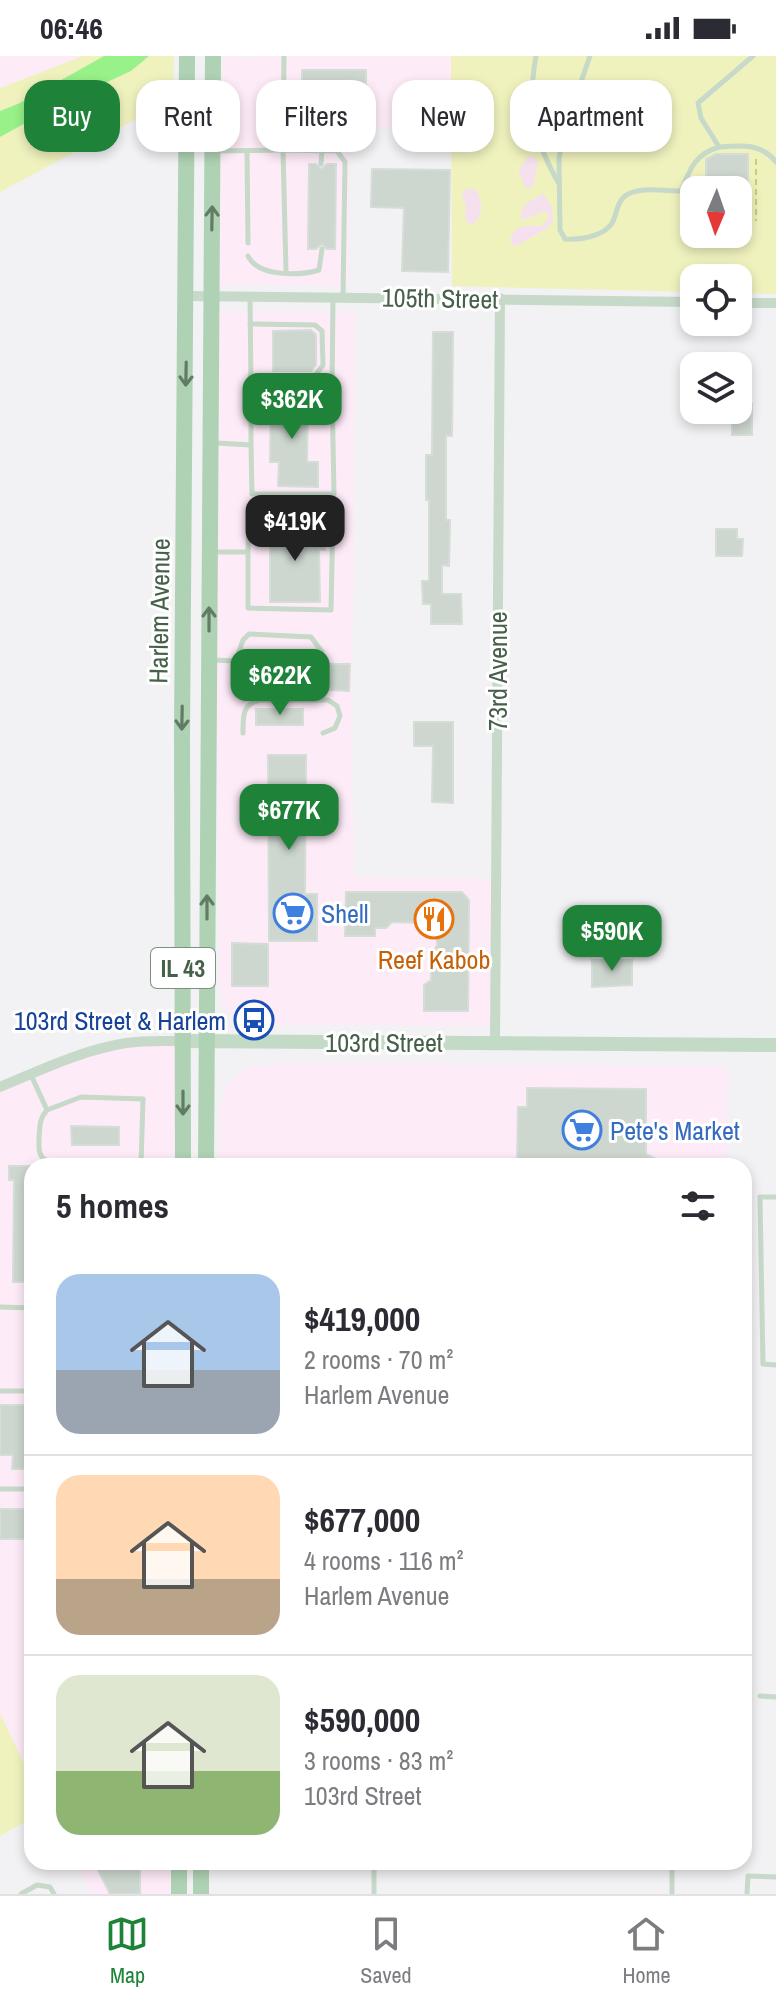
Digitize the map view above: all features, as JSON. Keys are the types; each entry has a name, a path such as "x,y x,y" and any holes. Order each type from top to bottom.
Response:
{"main road":[{"name":"Harlem Avenue","path":"213,56 213,80"},
{"name":"Harlem Avenue","path":"183,1158 182,733 187,58"},
{"name":"Harlem Avenue","path":"206,1158 213,152"},
{"path":"179,1870 179,1894"},
{"path":"201,1870 201,1894"}],"street":[{"name":"105th Street","path":"187,296 680,302"},
{"name":"73rd Avenue","path":"495,1043 500,298"},
{"path":"752,303 776,303"},
{"name":"103rd Street","path":"0,1087 69,1058 126,1043 776,1045"}],"lane":[{"path":"284,56 284,80"},
{"path":"536,56 530,105 548,164 558,183"},
{"path":"590,56 564,131 558,183 561,236 574,239 600,233 613,223 621,200 626,195 643,191 681,191 697,158 706,151 719,147 755,146 776,162"},
{"path":"719,147 701,118 698,103 727,82 753,56"},
{"path":"240,151 256,151"},
{"path":"247,151 248,243"},
{"path":"283,152 286,272"},
{"path":"321,164 322,152"},
{"path":"249,296 252,494 334,494 332,377 344,159 338,152"},
{"path":"248,256 257,267 286,272 319,270 322,249"},
{"path":"250,324 315,325 322,331 323,365 314,377"},
{"path":"250,376 332,377"},
{"path":"251,388 332,390"},
{"path":"210,442 251,445"},
{"path":"249,513 333,514 331,610 248,608 248,552 249,513"},
{"path":"210,551 248,552"},
{"path":"209,660 314,664 322,652 311,637 249,634 243,640 236,660"},
{"path":"243,733 244,710 251,702 328,700 337,706 340,716 335,728 323,733"},
{"path":"31,1074 47,1110"},
{"path":"46,1158 39,1150 40,1118 47,1110 81,1097 143,1099 141,1158"},
{"path":"776,1197 760,1197 763,1364 776,1365"},
{"path":"0,1307 24,1308"},
{"path":"0,1391 24,1391"},
{"path":"0,1489 24,1489"},
{"path":"760,1696 776,1697"},
{"path":"374,1870 374,1894"},
{"path":"672,1870 672,1894"},
{"path":"747,1894 748,1876 776,1877"},
{"path":"21,1894 37,1885 50,1887 54,1894"}],"path":[{"path":"755,146 756,221"}],"shaded area":[{"path":"0,56 83,56 0,88"},
{"path":"83,56 104,56 61,80 24,80 24,101 0,111 0,88"},
{"path":"104,56 149,56 131,71 112,80 61,80"},
{"path":"149,56 174,56 173,80 136,80 136,119 120,127 120,80 112,80 131,71"},
{"path":"223,56 241,56 244,61 255,56 451,56 451,80 392,80 392,128 376,128 376,80 256,80 256,152 350,152 349,286 219,285 221,152 240,152 240,80 223,80"},
{"path":"451,56 776,56 776,294 752,293 752,264 680,264 680,292 452,286 451,152 494,152 494,80 451,80"},
{"path":"24,101 24,124 0,137 0,111"},
{"path":"24,124 24,152 74,152 0,192 0,137"},
{"path":"219,312 355,312 354,877 494,879 492,1026 252,1025 238,1022 222,1005 217,752"},
{"path":"176,1043 176,1158 24,1158 24,1764 0,1713 0,1088 71,1060 125,1046"},
{"path":"278,1063 728,1066 727,1158 218,1158 219,1111 226,1086 245,1068"},
{"path":"0,1713 24,1764 24,1822 0,1836"},
{"path":"80,1870 171,1870 170,1894 93,1894"}],"sand":[{"path":"529,156 535,157 538,162 533,186 528,189 518,170"},
{"path":"469,188 476,190 481,204 478,219 471,225 465,220 466,206 462,196 463,191"},
{"path":"543,193 552,207 553,221 548,228 514,247 510,240 518,228 542,226 549,217 545,211 524,220 520,217 524,205"}],"building":[{"path":"302,70 366,70 366,80 302,80"},
{"path":"716,154 748,154 748,176 706,176 706,159"},
{"path":"309,164 316,164 321,169 327,164 336,164 335,249 327,249 322,244 316,249 308,249"},
{"path":"372,169 450,170 448,272 402,271 404,208 371,207"},
{"path":"311,330 316,335 316,365 311,371 273,371 273,331"},
{"path":"433,332 453,332 452,436 446,436 449,566 442,565 442,594 461,594 462,624 431,624 431,604 423,604 422,581 429,581 426,455 432,455"},
{"path":"271,394 308,395 307,462 318,462 318,487 278,486 279,462 270,462"},
{"path":"732,424 752,424 752,435 732,435"},
{"path":"270,524 321,524 325,550 319,550 320,602 270,602"},
{"path":"716,529 737,529 737,539 743,539 742,556 716,556"},
{"path":"330,664 350,664 349,691 329,690"},
{"path":"242,669 268,670 267,687 242,686"},
{"path":"256,709 303,709 303,725 256,725"},
{"path":"414,722 453,722 453,803 432,802 433,746 414,746"},
{"path":"268,755 306,755 305,894 317,894 317,941 269,941"},
{"path":"346,892 462,892 469,900 468,1011 424,1011 424,985 431,980 431,953 437,946 437,936 424,923 392,922 386,928 375,928 375,936 345,936"},
{"name":"Shell","path":"232,943 268,944 268,986 232,986"},
{"path":"592,960 632,960 632,985 592,987"},
{"name":"Pete's Market","path":"527,1088 646,1089 646,1154 654,1158 517,1158 518,1107 527,1107"},
{"path":"71,1126 119,1127 119,1145 72,1145"},
{"path":"9,1166 24,1166 24,1282 13,1282 14,1180 9,1180"},
{"path":"0,1405 24,1405 24,1469 12,1469 13,1455 0,1455"},
{"path":"0,1509 24,1509 24,1539 0,1539"},
{"path":"98,1870 140,1870 140,1894 110,1894"}],"place":[{"name":"Shell","path":"293,913"},
{"name":"Reef Kabob","path":"434,919"},
{"name":"103rd Street & Harlem","path":"254,1020"},
{"name":"Pete's Market","path":"582,1130"}]}
